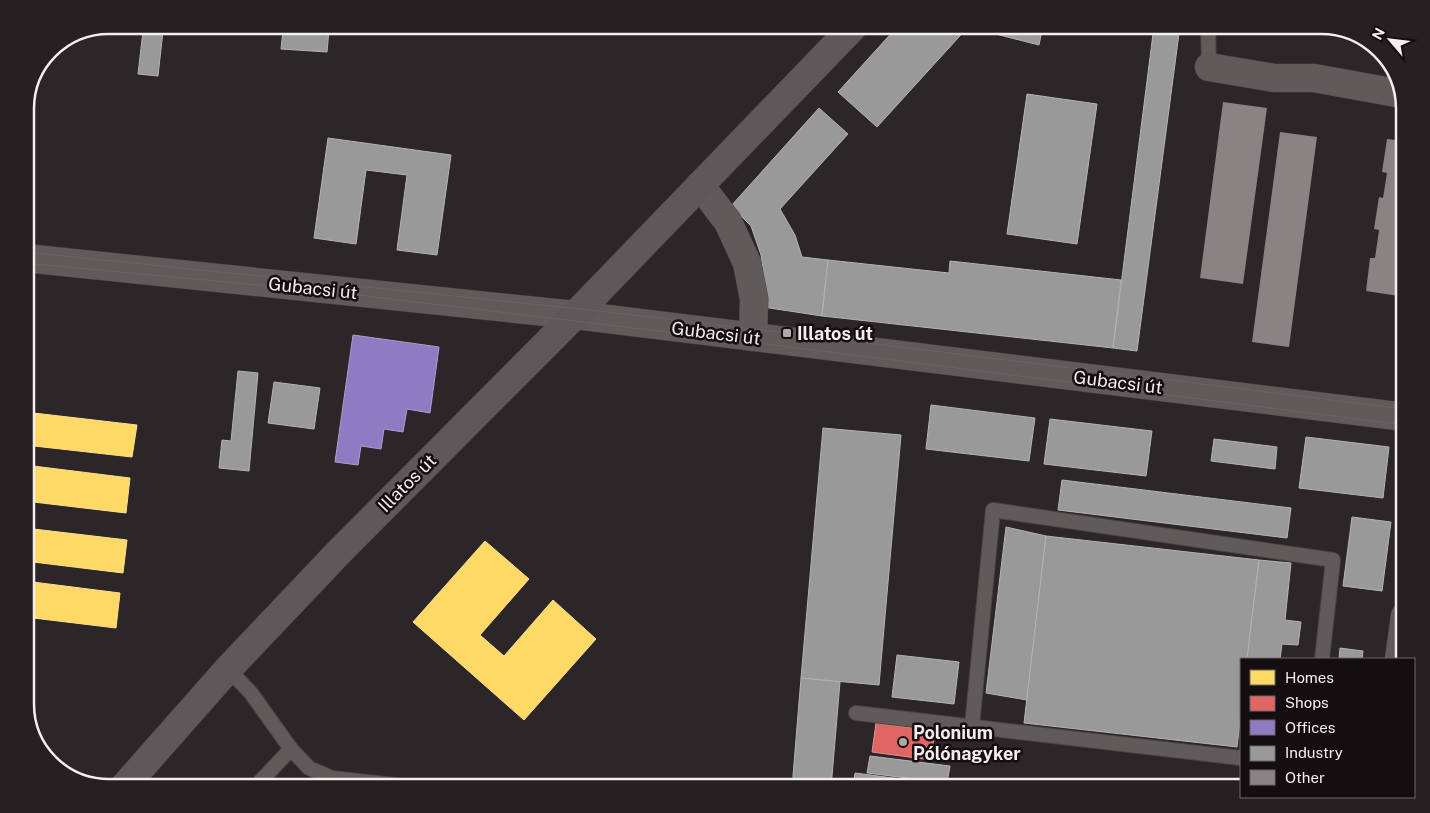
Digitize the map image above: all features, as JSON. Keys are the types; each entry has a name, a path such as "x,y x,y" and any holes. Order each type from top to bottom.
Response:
{"street":[{"name":"Illatos út","path":"131,779 228,669 340,551 575,315 846,34"},
{"path":"1209,66 1274,78 1314,78 1395,93"},
{"path":"700,185 728,222 747,263 754,299 753,337"},
{"name":"Gubacsi út","path":"34,259 575,315 1396,416"}],"lane":[{"path":"1208,34 1209,66"},
{"path":"972,726 993,510 1333,560 1322,658"},
{"path":"228,669 251,693 291,749 309,768 332,778 341,779"},
{"path":"856,713 1240,758"},
{"path":"263,779 291,749"}],"building: Homes":[{"path":"34,413 137,425 132,457 34,446"},
{"path":"34,466 130,478 126,513 34,502"},
{"path":"34,529 127,540 123,573 34,562"},
{"path":"485,541 529,579 480,635 504,656 553,600 596,639 524,720 413,622"},
{"path":"34,582 120,593 116,628 34,618"}],"building: Shops":[{"name":"Polonium Pólónagyker","path":"876,723 935,731 931,760 872,752"}],"building: Offices":[{"path":"353,335 439,347 430,413 407,409 403,432 384,429 381,449 361,446 358,465 335,462"}],"building: Industry":[{"path":"143,34 163,34 158,76 138,74"},
{"path":"283,34 329,34 327,52 281,49"},
{"path":"891,34 962,34 877,127 838,92"},
{"path":"996,34 1041,34 1039,45"},
{"path":"1153,34 1179,34 1137,351 1113,348"},
{"path":"1027,94 1097,104 1077,244 1007,234"},
{"path":"819,108 848,134 780,209 795,235 802,257 828,260 822,316 763,307 765,283 761,255 751,226 731,206"},
{"path":"328,138 451,155 437,255 397,250 407,175 366,170 356,244 314,238"},
{"path":"828,260 949,273 950,261 1121,280 1113,348 822,316"},
{"path":"238,371 258,373 249,471 219,468 222,440 231,441"},
{"path":"274,382 320,388 314,429 268,423"},
{"path":"931,405 1035,418 1029,461 926,449"},
{"path":"1050,419 1152,431 1146,476 1044,464"},
{"path":"823,428 901,435 879,685 801,678"},
{"path":"1306,437 1389,447 1383,498 1299,488"},
{"path":"1214,439 1277,447 1275,469 1211,461"},
{"path":"1062,480 1291,508 1287,538 1058,510"},
{"path":"1352,517 1391,522 1382,591 1343,586"},
{"path":"1006,527 1046,536 1027,700 986,693"},
{"path":"1046,536 1259,560 1247,658 1240,658 1240,722 1237,747 1024,723"},
{"path":"1259,560 1291,563 1285,620 1301,622 1298,645 1282,644 1280,658 1247,658"},
{"path":"1340,648 1363,651 1362,658 1339,658"},
{"path":"897,655 959,662 954,704 892,697"},
{"path":"801,678 840,682 832,779 793,779"},
{"path":"870,756 950,766 948,779 915,779 867,773"},
{"path":"855,773 901,779 854,779"}],"building: Other":[{"path":"1223,102 1267,108 1243,284 1200,278"},
{"path":"1280,132 1317,137 1289,347 1252,342"},
{"path":"1387,139 1396,140 1396,296 1366,291 1370,258 1375,258 1379,230 1374,229 1379,197 1383,198 1387,173 1382,172"}],"tram line":[{"path":"34,253 581,309 1396,408"},
{"path":"34,264 332,292 759,343 1396,424"}],"place":[{"name":"Illatos út","path":"787,333"},
{"name":"Polonium Pólónagyker","path":"903,742"}]}
